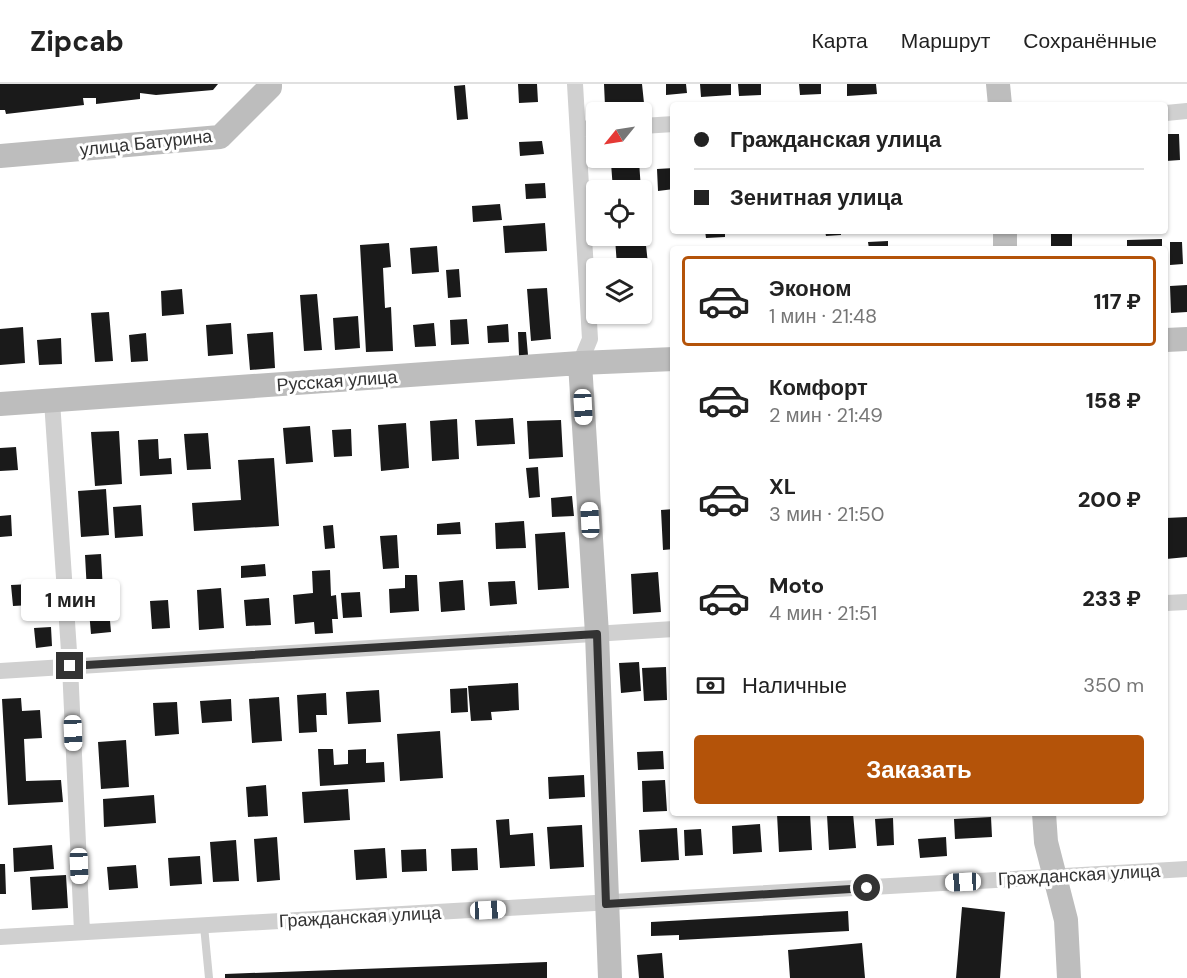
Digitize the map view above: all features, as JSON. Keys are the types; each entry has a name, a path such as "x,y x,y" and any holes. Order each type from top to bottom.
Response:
{"main road":[{"name":"улица Батурина","path":"0,156 220,136 270,87 270,84"},
{"path":"998,84 999,102"},
{"path":"1168,340 1187,339"},
{"name":"Русская улица","path":"0,404 580,363 670,359"},
{"path":"580,363 597,634 610,978"},
{"path":"1044,816 1046,842 1066,920 1070,978"}],"street":[{"path":"575,84 590,339 580,363"},
{"path":"1168,113 1187,111"},
{"path":"652,125 670,124"},
{"path":"578,129 586,129"},
{"path":"52,401 70,666 82,932"},
{"path":"1168,603 1187,602"},
{"path":"0,671 670,629"},
{"name":"Гражданская улица","path":"0,937 1187,869"}],"lane":[{"path":"204,926 209,978"}],"building":[{"path":"0,84 218,84 213,90 156,95 140,93 140,99 96,104 96,98 83,98 84,105 6,114 5,110 0,110"},
{"path":"518,84 537,84 538,102 519,103"},
{"path":"604,84 642,84 644,102 605,102"},
{"path":"666,84 686,84 687,93 666,95"},
{"path":"700,84 731,84 731,95 701,97"},
{"path":"738,84 761,84 761,95 739,96"},
{"path":"799,84 821,84 821,94 800,95"},
{"path":"847,84 876,84 877,94 847,96"},
{"path":"465,85 468,119 457,120 454,86"},
{"path":"1168,134 1179,134 1180,160 1168,161"},
{"path":"542,141 544,154 520,156 519,142"},
{"path":"611,168 639,168 640,180 612,180"},
{"path":"670,168 670,190 658,191 657,169"},
{"path":"545,183 546,198 526,199 525,184"},
{"path":"500,204 502,220 473,222 472,206"},
{"path":"545,223 547,251 505,253 503,226"},
{"path":"705,234 725,234 725,237 706,238"},
{"path":"826,234 841,234 841,235 826,236"},
{"path":"1051,234 1072,234 1072,246 1051,246"},
{"path":"1162,239 1162,246 1127,246 1127,240"},
{"path":"888,241 888,246 869,246 868,242"},
{"path":"1170,242 1182,242 1183,264 1170,265"},
{"path":"389,243 391,267 383,268 385,308 391,307 393,351 366,352 360,245"},
{"path":"437,246 439,272 412,274 410,248"},
{"path":"616,246 646,246 647,258 616,258"},
{"path":"459,269 461,297 448,298 446,270"},
{"path":"1187,285 1187,312 1171,313 1170,286"},
{"path":"547,288 551,339 531,341 527,289"},
{"path":"182,289 184,314 162,316 161,291"},
{"path":"317,294 322,350 304,351 300,295"},
{"path":"109,312 113,361 95,362 91,313"},
{"path":"358,316 360,348 335,350 333,318"},
{"path":"467,319 469,344 451,345 450,320"},
{"path":"231,323 233,354 208,356 206,325"},
{"path":"434,323 436,346 415,347 413,325"},
{"path":"508,324 509,342 488,343 487,326"},
{"path":"23,327 25,363 0,365 0,329"},
{"path":"273,332 275,368 250,370 247,334"},
{"path":"518,332 526,332 528,355 519,356"},
{"path":"146,333 148,361 131,362 129,335"},
{"path":"61,338 62,364 39,365 37,340"},
{"path":"513,418 515,444 477,446 475,420"},
{"path":"457,419 459,459 432,461 430,421"},
{"path":"561,420 563,457 529,459 527,421"},
{"path":"406,423 409,468 381,471 378,425"},
{"path":"310,426 313,462 286,464 283,428"},
{"path":"351,429 352,456 334,457 332,430"},
{"path":"119,431 122,484 95,486 91,432"},
{"path":"208,433 211,469 187,470 184,434"},
{"path":"158,439 159,459 171,458 172,474 140,476 138,440"},
{"path":"16,447 18,470 0,471 0,448"},
{"path":"274,458 279,526 194,531 192,503 241,500 238,460"},
{"path":"538,467 540,497 529,498 526,468"},
{"path":"106,489 109,535 81,537 78,491"},
{"path":"572,496 574,516 552,517 551,498"},
{"path":"141,505 143,536 115,538 113,507"},
{"path":"670,509 670,549 663,550 661,510"},
{"path":"11,515 12,536 0,537 0,516"},
{"path":"1187,517 1187,557 1168,559 1168,518"},
{"path":"524,521 526,548 496,549 495,523"},
{"path":"460,522 461,534 437,535 437,524"},
{"path":"333,525 335,548 325,549 323,526"},
{"path":"565,532 569,588 538,590 535,534"},
{"path":"397,535 399,568 383,569 380,536"},
{"path":"101,554 103,591 87,592 85,555"},
{"path":"265,564 266,576 241,578 241,566"},
{"path":"330,570 331,596 336,595 338,619 332,619 333,633 315,634 314,622 295,624 293,595 313,593 312,571"},
{"path":"658,572 661,612 633,614 631,574"},
{"path":"405,575 417,575 419,611 390,613 389,589 405,588"},
{"path":"463,580 465,610 441,612 439,582"},
{"path":"515,581 517,604 490,606 488,582"},
{"path":"31,584 32,605 13,606 11,585"},
{"path":"221,588 224,628 199,630 197,590"},
{"path":"360,592 362,617 343,618 341,593"},
{"path":"269,598 271,625 246,626 244,600"},
{"path":"168,600 170,628 152,629 150,601"},
{"path":"109,609 111,632 91,634 89,611"},
{"path":"51,627 52,646 36,648 34,628"},
{"path":"639,662 641,691 621,693 619,663"},
{"path":"666,667 667,700 644,701 642,668"},
{"path":"518,683 519,710 491,712 492,720 471,721 468,686"},
{"path":"467,688 468,712 451,713 450,689"},
{"path":"379,690 381,722 348,724 346,692"},
{"path":"326,693 327,715 316,715 317,732 299,733 297,695"},
{"path":"279,697 282,741 252,743 249,699"},
{"path":"21,698 22,711 40,710 42,738 24,739 26,781 61,780 63,802 8,805 2,699"},
{"path":"231,699 232,721 202,723 200,701"},
{"path":"177,702 179,734 155,736 153,703"},
{"path":"440,731 443,778 400,781 397,734"},
{"path":"126,740 129,787 101,789 98,742"},
{"path":"318,749 333,749 334,765 348,764 348,750 366,749 366,763 384,762 385,782 320,786"},
{"path":"663,751 664,769 638,770 637,752"},
{"path":"584,775 585,797 549,799 548,777"},
{"path":"665,780 667,811 643,812 642,781"},
{"path":"266,785 268,816 248,817 246,787"},
{"path":"348,789 350,820 304,823 302,792"},
{"path":"154,795 156,823 104,827 103,799"},
{"path":"777,816 810,816 812,850 779,852"},
{"path":"827,816 853,816 856,848 829,850"},
{"path":"991,817 992,837 955,839 954,819"},
{"path":"893,818 894,845 877,846 875,819"},
{"path":"509,819 510,835 533,833 535,866 500,868 496,820"},
{"path":"760,824 762,852 733,854 732,826"},
{"path":"582,825 584,867 550,869 547,827"},
{"path":"677,828 679,860 641,862 639,830"},
{"path":"701,829 703,855 685,856 684,830"},
{"path":"277,837 280,880 257,882 254,839"},
{"path":"946,837 947,856 920,858 918,839"},
{"path":"236,840 239,881 213,882 210,842"},
{"path":"52,845 54,869 14,872 13,848"},
{"path":"385,848 387,878 356,880 354,850"},
{"path":"477,848 478,870 452,871 451,849"},
{"path":"426,849 427,871 402,872 401,850"},
{"path":"200,856 202,884 170,886 168,858"},
{"path":"0,864 5,864 6,894 0,894"},
{"path":"136,865 138,888 109,890 107,867"},
{"path":"66,875 68,908 32,910 30,877"},
{"path":"962,907 1005,912 1000,978 956,978"},
{"path":"848,911 849,931 679,940 679,935 651,936 651,922"},
{"path":"862,943 865,978 790,978 788,950"},
{"path":"662,953 664,978 639,978 637,955"},
{"path":"547,962 547,978 225,978 225,974"}],"route":[{"path":"70,666 597,634 606,904 867,888"}]}
